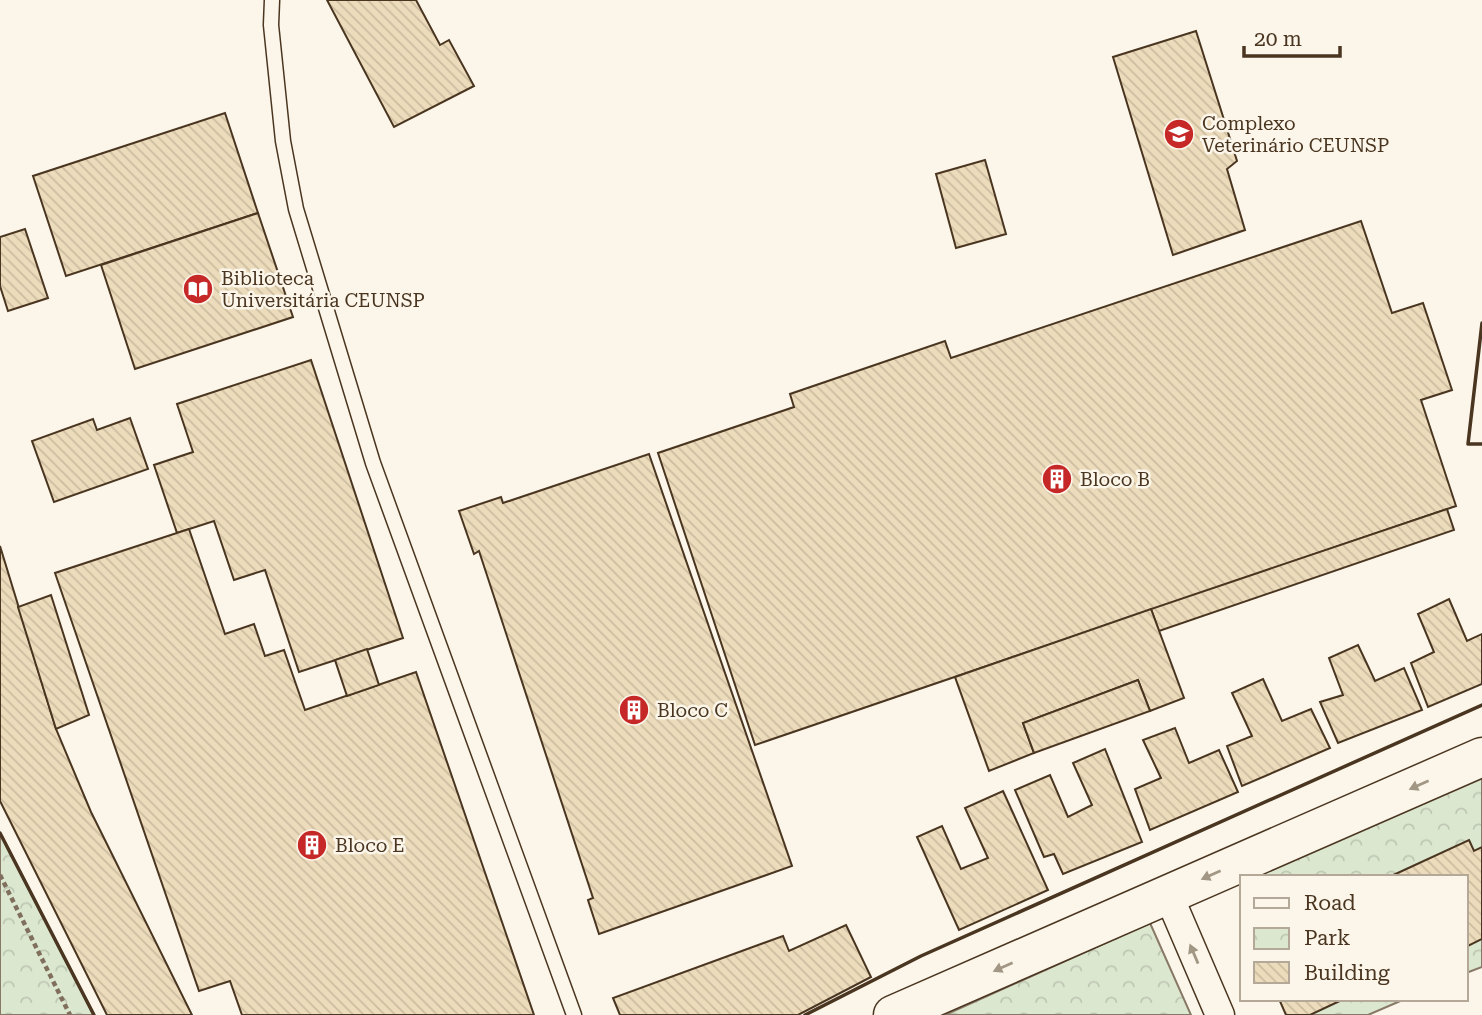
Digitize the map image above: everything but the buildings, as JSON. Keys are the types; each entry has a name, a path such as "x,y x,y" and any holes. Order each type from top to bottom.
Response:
{"street":[{"path":"894,1015 1482,757"},
{"path":"1168,894 1220,1015"}],"lane":[{"path":"272,0 271,25 283,141 296,209 373,463 575,1015"}],"path":[{"path":"0,875 70,1015"}],"green space":[{"path":"1482,774 1482,967 1468,972 1468,875 1251,875"},
{"path":"0,833 94,1015 0,1015"},
{"path":"1150,923 1191,1015 945,1015"},
{"path":"1284,1001 1400,1001 1368,1015 1289,1015"}],"wall":[{"path":"1482,323 1468,444 1482,444"},
{"path":"805,1015 921,956 1482,705"},
{"path":"0,833 94,1015"}],"place":[{"name":"Complexo Veterinário CEUNSP","path":"1179,134"},
{"name":"Biblioteca Universitária CEUNSP","path":"198,289"},
{"name":"Bloco B","path":"1057,479"},
{"name":"Bloco C","path":"634,710"},
{"name":"Bloco E","path":"312,845"}]}
